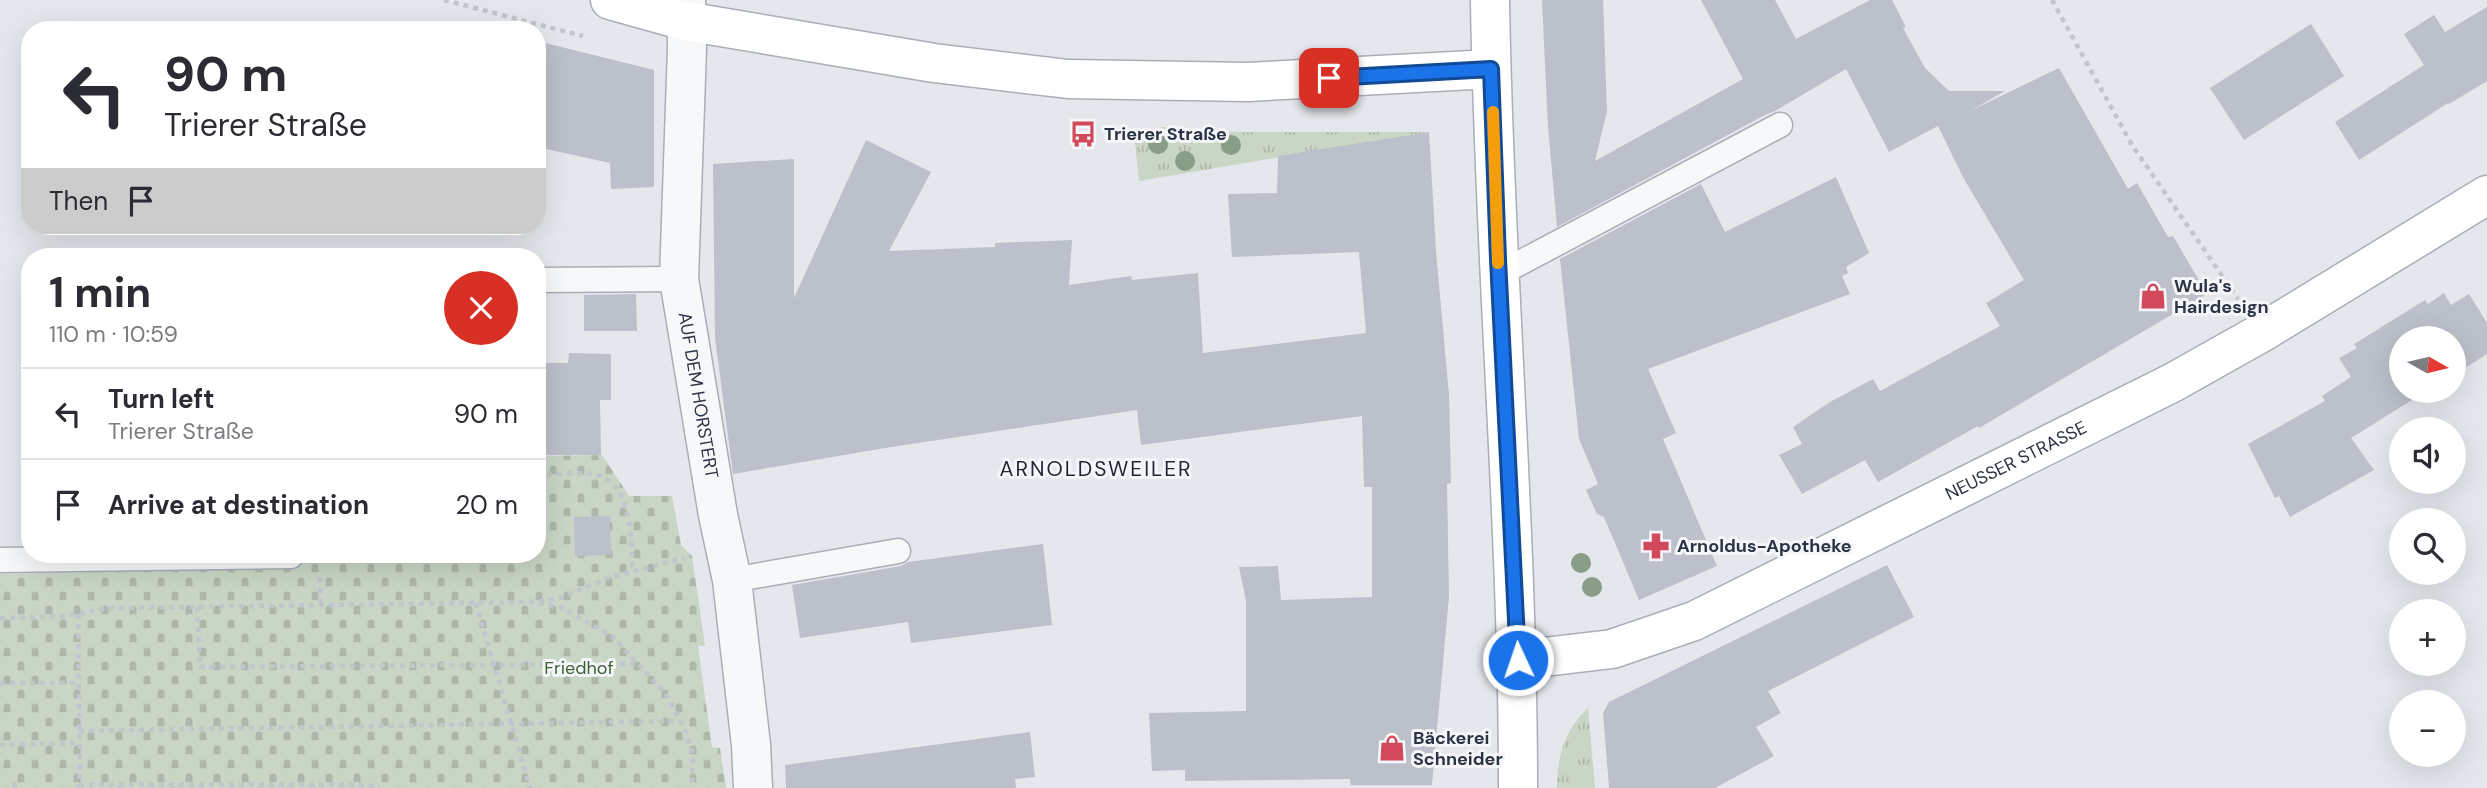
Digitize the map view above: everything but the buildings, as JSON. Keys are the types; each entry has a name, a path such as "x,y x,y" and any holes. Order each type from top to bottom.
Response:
{"street":[{"path":"610,0 685,10 934,63 1068,79 1248,82 1491,69"},
{"path":"1490,0 1499,274 1518,660 1518,788"},
{"name":"AUF DEM HORSTERT","path":"685,10 687,48 679,279 718,516 732,580 751,745 753,788"},
{"name":"NEUSSER STRASSE","path":"1518,660 1612,649 1694,621 2172,383 2261,333 2487,195"}],"lane":[{"path":"1499,274 1780,125"},
{"path":"546,280 679,279"},
{"path":"732,580 898,551"},
{"path":"0,560 21,560"}],"path":[{"path":"444,0 528,21"},
{"path":"2052,0 2132,145 2261,333"},
{"path":"546,26 556,28"},
{"path":"546,475 596,474 608,479 624,502 632,537 632,571"},
{"path":"0,618 62,617 108,608 535,603 557,599 608,578 692,556"},
{"path":"476,603 530,788"},
{"path":"535,603 562,608 612,636 666,694 693,754 692,788"},
{"path":"197,607 200,667 639,664"},
{"path":"78,614 79,787 369,785 380,788"},
{"path":"0,683 79,683"},
{"path":"79,731 680,721"},
{"path":"0,745 80,743"}],"green space":[{"path":"1162,127 1220,132 1429,132 1139,181 1134,132"},
{"name":"Friedhof","path":"602,455 629,496 672,496 681,545 692,556 705,646 698,646 712,747 720,748 726,788 0,788 0,574 296,567 296,563 546,563 546,456"},
{"path":"1588,708 1595,788 1557,788 1560,755 1573,725"}],"slow traffic":[{"path":"1493,112 1498,263"}],"place":[{"name":"Trierer Straße","path":"1083,134"},
{"name":"Wula's Hairdesign","path":"2153,296"},
{"name":"Arnoldus-Apotheke","path":"1656,546"},
{"name":"Bäckerei Schneider","path":"1392,748"}],"district":[{"name":"ARNOLDSWEILER","path":"1096,469"}],"route":[{"path":"1329,78 1491,69 1518,660"}]}
